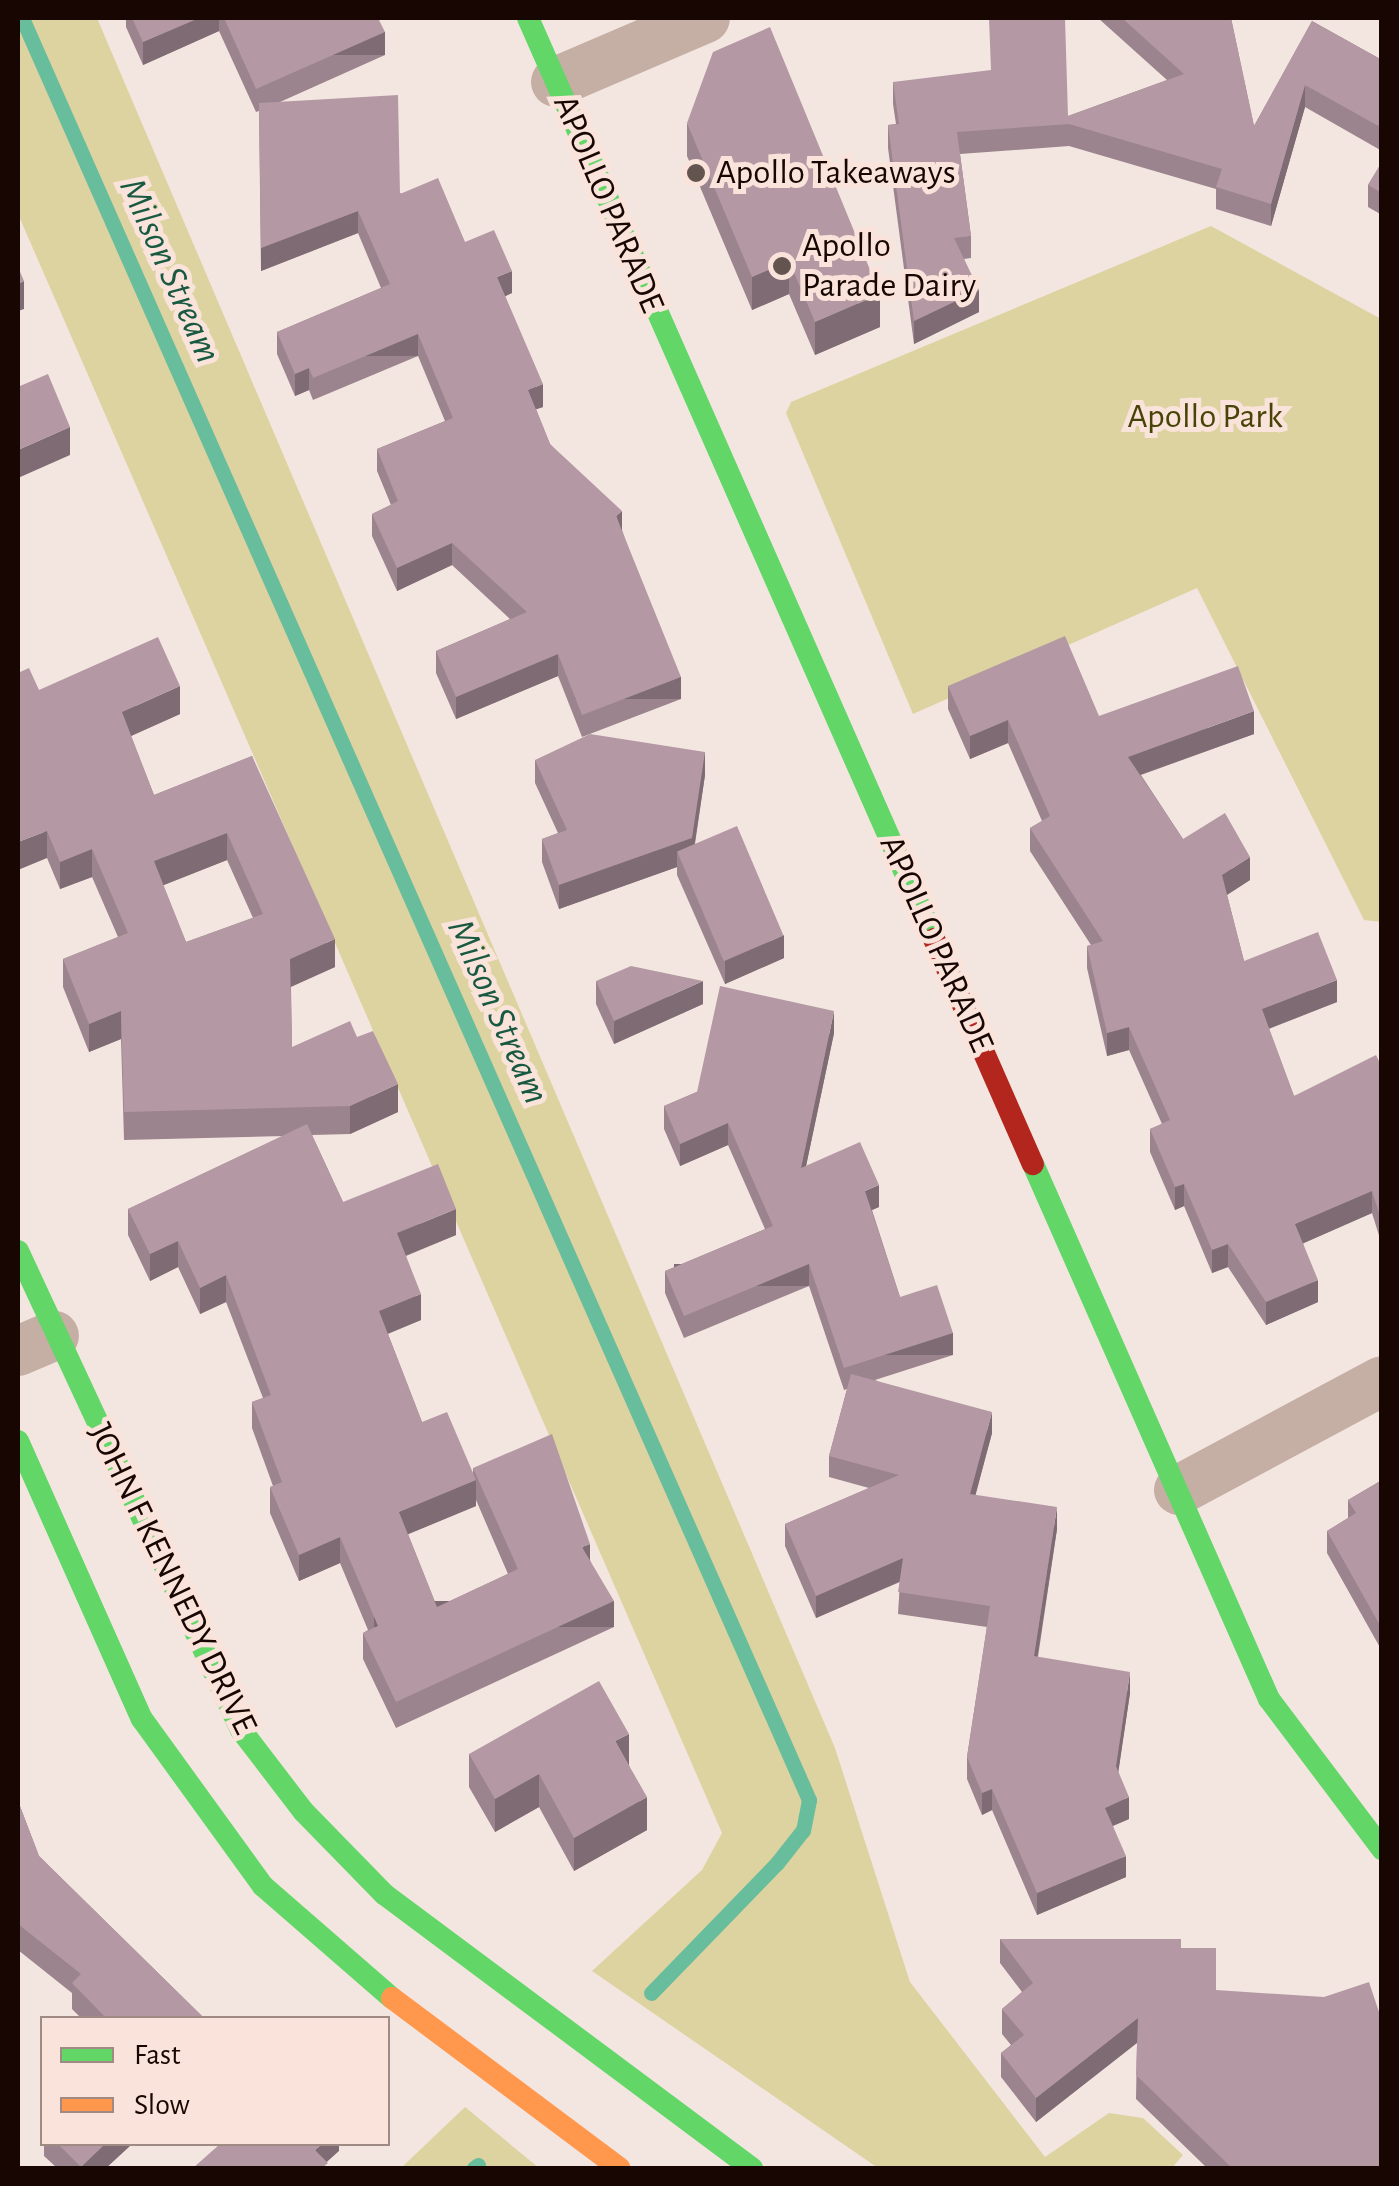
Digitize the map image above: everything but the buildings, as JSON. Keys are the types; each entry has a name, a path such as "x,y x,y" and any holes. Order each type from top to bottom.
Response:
{"main road":[{"name":"APOLLO PARADE","path":"528,18 1269,1699 1382,1849"},
{"name":"JOHN F KENNEDY DRIVE","path":"18,1251 36,1343 241,1730 304,1812 384,1894 752,2168"},
{"path":"18,1441 142,1719 264,1886 363,1977 619,2168"}],"street":[{"path":"556,82 704,18"},
{"path":"1179,1490 1382,1380"}],"green space":[{"path":"18,18 97,18 835,1748 910,1982 1045,2157 1109,2113 1143,2118 1183,2155 1172,2168 878,2168 592,1971 702,1870 722,1833 18,214"},
{"name":"Apollo Park","path":"1211,226 1381,319 1381,922 1364,920 1197,588 913,714 786,413 791,402"},
{"path":"465,2107 539,2168 401,2168"}],"waterway":[{"name":"Milson Stream","path":"22,18 809,1800 803,1830 777,1863 651,1993"},
{"name":"Milson Stream","path":"474,2168 478,2165"}],"traffic: fast":[{"path":"528,18 934,939"},
{"path":"1033,1164 1269,1699 1382,1849"},
{"path":"18,1251 241,1730 304,1812 384,1894 752,2168"},
{"path":"18,1441 142,1719 263,1886 392,1998"}],"traffic: slow":[{"path":"392,1998 619,2168"}],"traffic: jam":[{"path":"934,939 1033,1164"}],"place":[{"name":"Apollo Takeaways","path":"696,173"},
{"name":"Apollo Parade Dairy","path":"782,266"}]}
